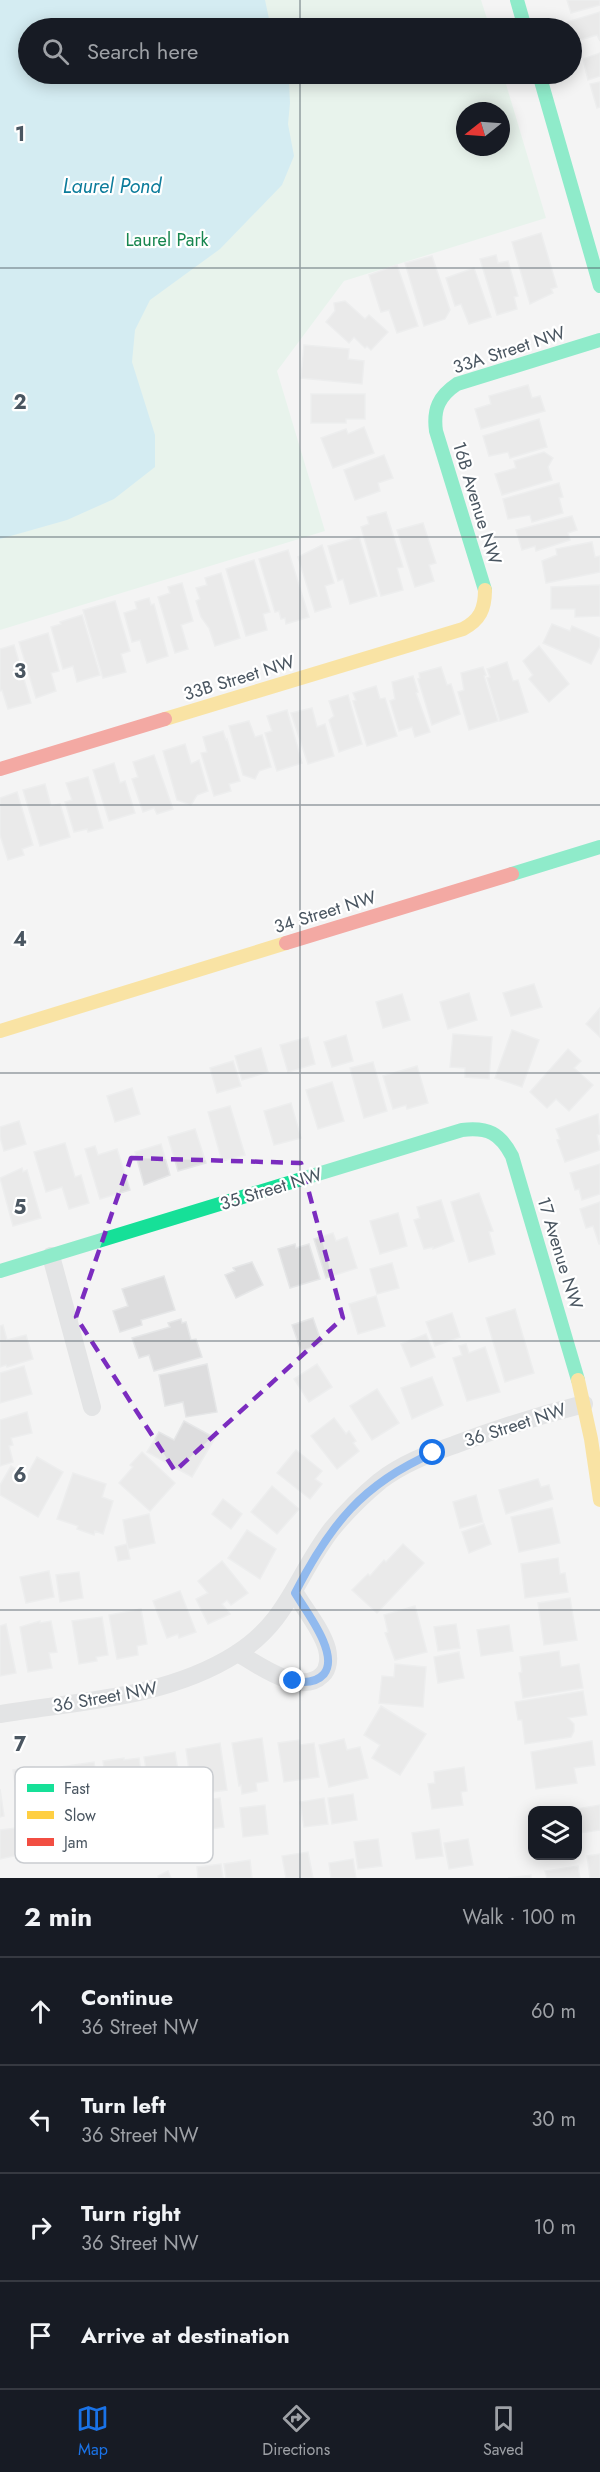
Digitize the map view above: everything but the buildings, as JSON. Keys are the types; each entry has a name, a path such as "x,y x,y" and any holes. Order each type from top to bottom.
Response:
{"street":[{"path":"517,0 522,18"},
{"path":"541,84 600,286"},
{"name":"33A Street NW","path":"435,404 445,392 457,384 600,340"},
{"name":"16B Avenue NW","path":"435,404 436,431 485,588 486,603 483,614"},
{"name":"33B Street NW","path":"0,769 463,629 476,623 483,614"},
{"name":"34 Street NW","path":"0,1030 600,848"},
{"name":"35 Street NW","path":"0,1271 462,1130 491,1130"},
{"name":"17 Avenue NW","path":"491,1130 499,1134 512,1156 574,1359 600,1500"},
{"path":"51,1256 92,1407"},
{"name":"36 Street NW","path":"0,1714 171,1685 206,1671 238,1653 266,1630 295,1593 316,1552 333,1529 357,1502 382,1480 406,1465 463,1441 522,1421 584,1404"},
{"path":"238,1653 271,1672 293,1681 312,1681 321,1677 327,1670 327,1648 295,1593"}],"highlighted area":[{"path":"131,1158 301,1163 343,1318 175,1471 76,1317"}],"green space":[{"name":"Laurel Park","path":"0,0 481,0 487,18 18,18 18,84 506,84 546,218 344,281 277,371 325,531 0,630"}],"water":[{"name":"Laurel Pond","path":"0,0 265,0 269,18 18,18 18,84 289,84 288,124 294,156 282,185 220,249 150,300 135,330 132,362 155,435 155,467 114,499 67,520 0,539"}],"traffic: fast":[{"path":"517,0 522,18"},
{"path":"542,84 600,286"},
{"path":"485,590 436,431 435,416 439,404 446,393 457,384 600,340"},
{"path":"512,874 600,847"},
{"path":"0,1271 462,1130 486,1131 498,1137 512,1156 578,1380"}],"traffic: slow":[{"path":"165,719 463,629 474,622 480,613 485,590"},
{"path":"0,1031 286,943"},
{"path":"578,1380 591,1439 600,1500"}],"traffic: jam":[{"path":"0,769 165,719"},
{"path":"286,943 512,874"}],"route":[{"path":"293,1681 312,1681 321,1677 327,1670 327,1648 295,1593 316,1552 357,1502 382,1480 406,1465 433,1453"}]}
